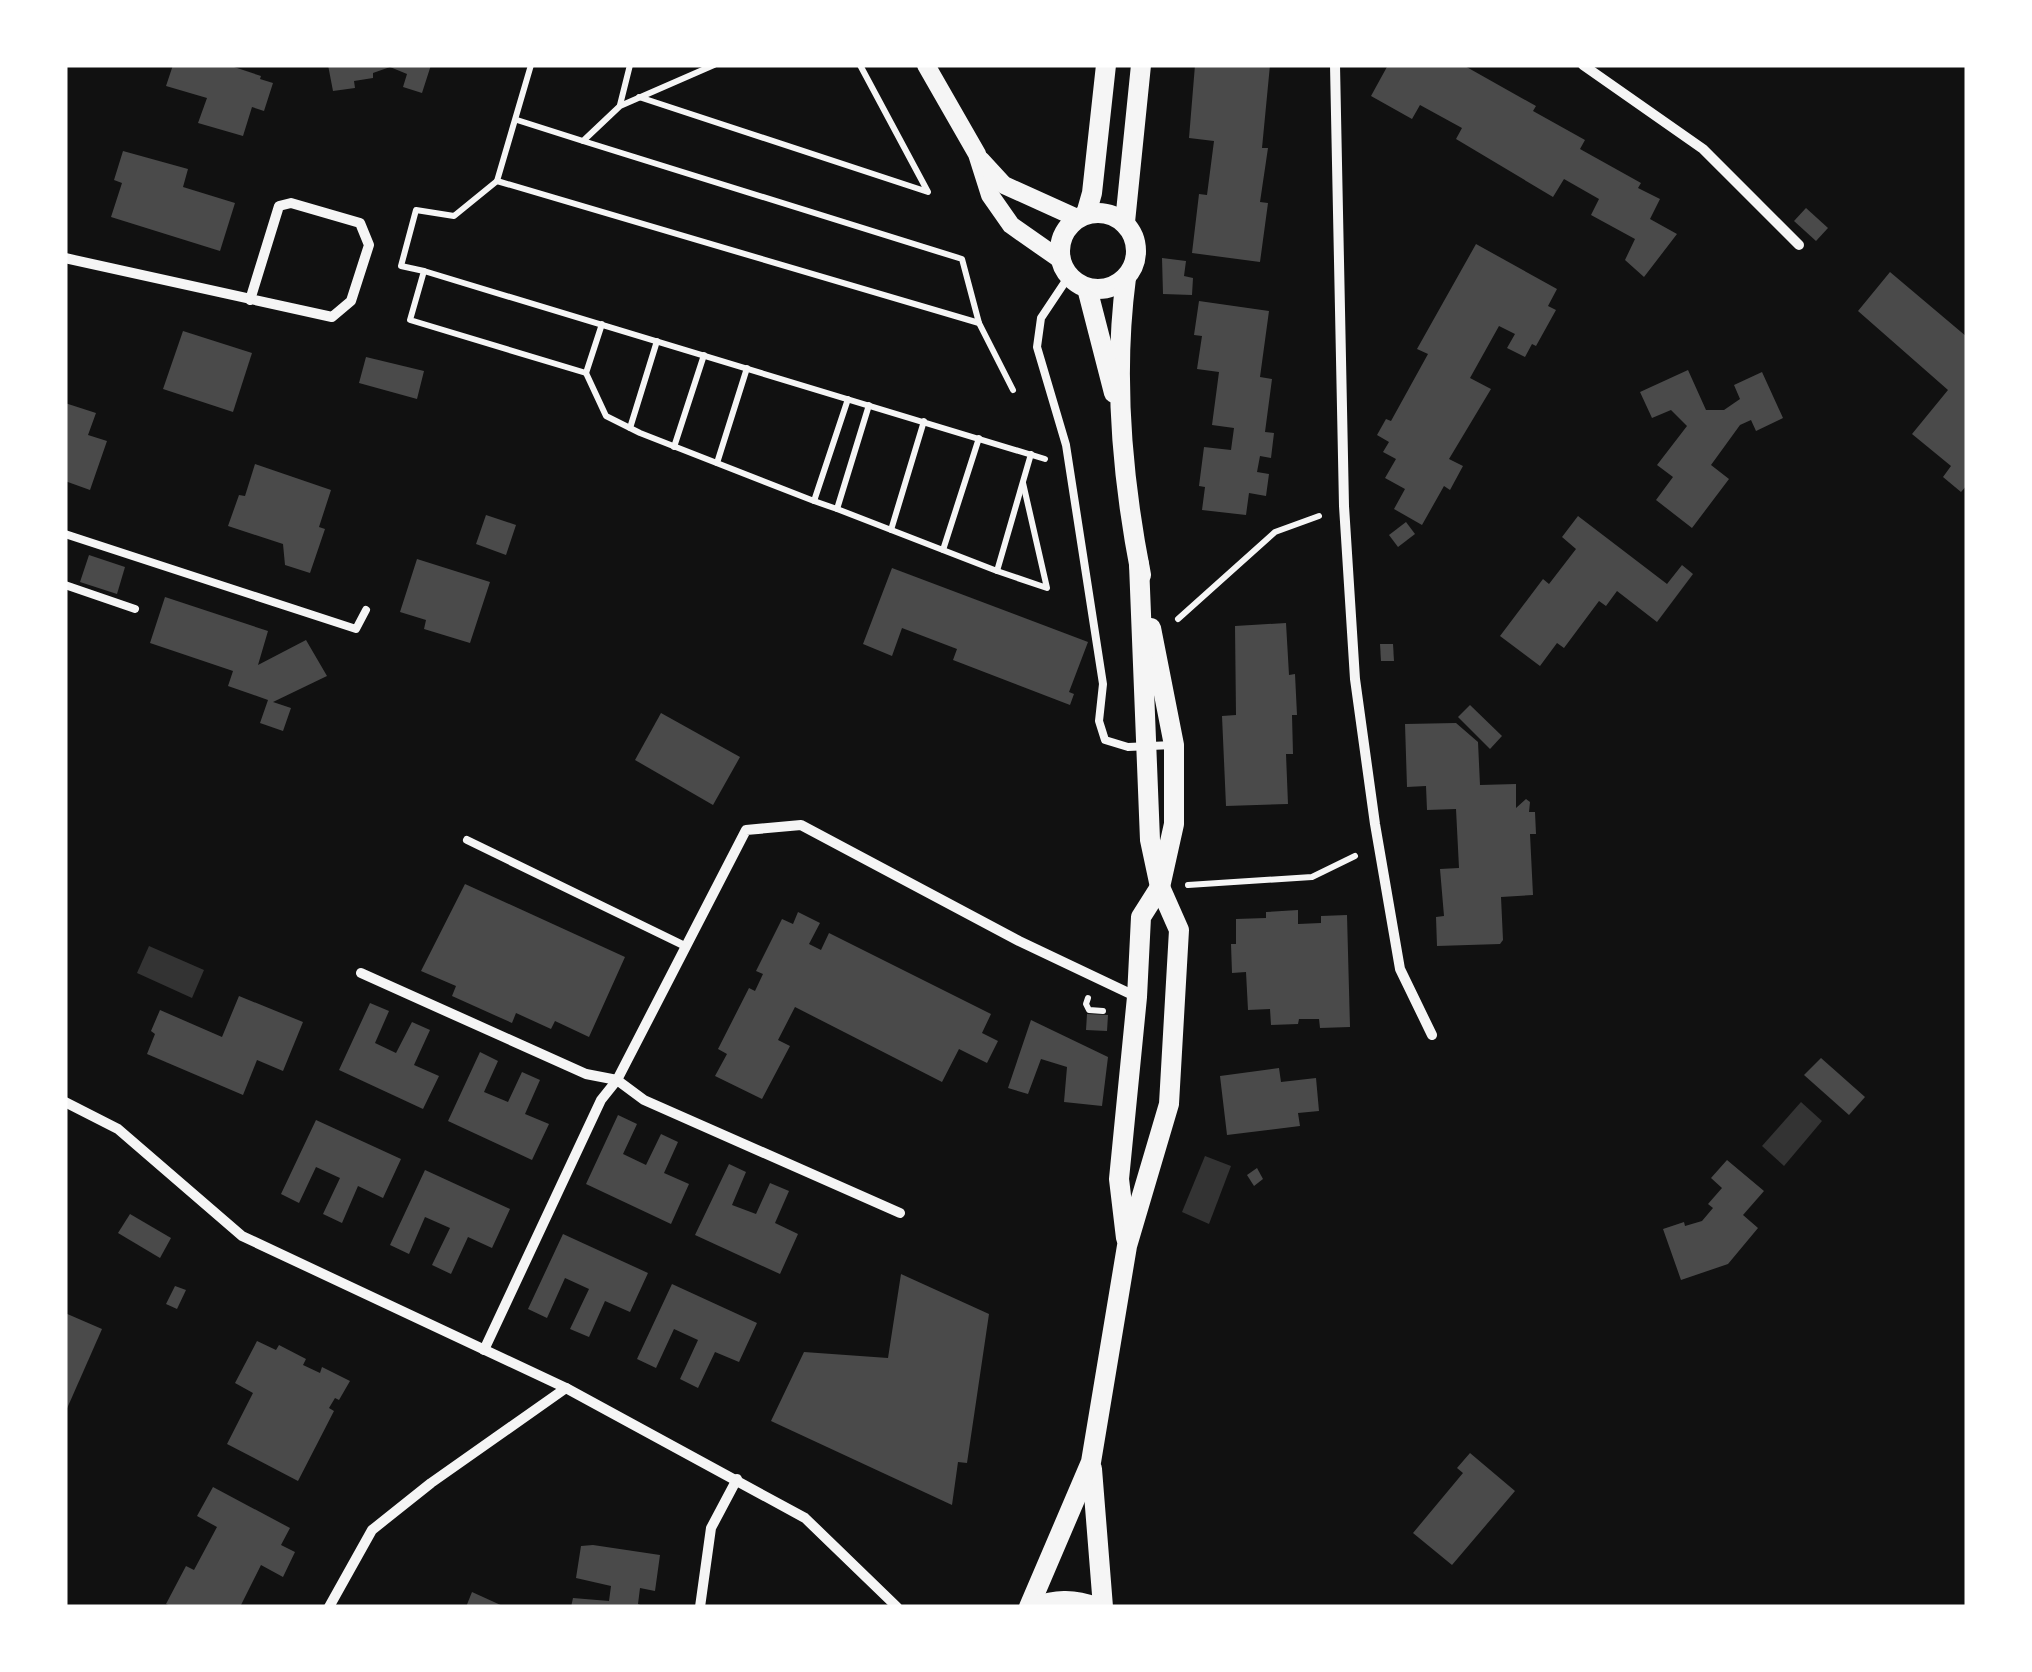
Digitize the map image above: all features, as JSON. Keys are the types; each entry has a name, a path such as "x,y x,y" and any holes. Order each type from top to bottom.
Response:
{"main road":[{"path":"1106,65 1092,193 1060,244 1064,268 1087,288 1120,414 1139,564 1174,745 1174,824 1160,888 1141,917 1138,997 1119,1178 1127,1246"},
{"path":"1120,414 1121,320 1126,278 1136,260 1135,240 1125,222 1140,65"},
{"path":"1081,216 1106,213 1125,222"},
{"path":"1087,288 1108,288 1126,278"},
{"path":"1031,1607 1091,1462 1127,1246 1169,1104 1179,930 1160,888 1150,840 1139,564"},
{"path":"1091,1462 1103,1607"},
{"path":"1031,1607 1053,1600 1079,1601 1095,1607"}],"street":[{"path":"926,65 977,154 1004,185 1081,216"},
{"path":"1335,65 1344,506 1354,679 1400,969 1432,1035"},
{"path":"1584,65 1703,149 1799,245"},
{"path":"977,154 990,195 1011,226 1064,268"},
{"path":"65,258 250,300 332,316 351,302 369,245 360,224 291,202 279,206 250,300"},
{"path":"484,1350 601,1100 617,1080 746,830 801,825 1019,941 1138,997"},
{"path":"361,973 586,1074 617,1080 644,1100 900,1214"},
{"path":"65,1102 118,1129 242,1236 566,1388 737,1479 805,1518 893,1602 908,1607"},
{"path":"329,1607 372,1530 431,1483 566,1388"},
{"path":"700,1607 712,1528 737,1479"}],"lane":[{"path":"1064,268 1041,318 1037,346 1066,445 1103,684 1099,721 1105,740 1128,747 1174,745"},
{"path":"65,534 356,629 366,610"},
{"path":"65,585 135,609"},
{"path":"466,840 685,946"}],"path":[{"path":"532,65 497,181 454,216 416,210 401,266 1046,459"},
{"path":"620,106 630,65"},
{"path":"583,141 620,106 714,65"},
{"path":"640,97 928,192 860,65"},
{"path":"517,120 962,259 979,323 1013,390"},
{"path":"497,181 979,323"},
{"path":"424,270 410,320 586,373"},
{"path":"602,324 586,373 606,416 674,447 997,572 1048,588 1023,482"},
{"path":"630,428 657,341"},
{"path":"674,447 704,355"},
{"path":"717,463 748,368"},
{"path":"814,501 848,399"},
{"path":"837,508 870,406"},
{"path":"891,530 924,422"},
{"path":"943,550 979,438"},
{"path":"997,572 1032,454"},
{"path":"1154,641 1275,532 1344,506"},
{"path":"1160,888 1312,877 1379,844"}],"shaded area":[{"path":"149,946 204,970 192,998 137,973"},
{"path":"1801,1102 1822,1121 1784,1166 1762,1146"},
{"path":"1205,1156 1231,1166 1209,1224 1182,1212"}],"building":[{"path":"173,65 228,65 261,76 260,79 273,83 264,111 252,107 243,136 198,123 207,98 166,86"},
{"path":"328,65 431,65 422,93 403,87 407,74 390,67 373,73 373,78 354,81 355,88 333,91"},
{"path":"1195,65 1270,65 1262,148 1268,148 1260,202 1268,203 1260,262 1192,253 1199,194 1207,195 1214,141 1189,138"},
{"path":"1388,65 1463,65 1536,106 1533,111 1585,140 1580,149 1641,183 1638,188 1660,199 1650,219 1677,234 1644,277 1625,260 1635,239 1591,215 1599,199 1564,179 1553,197 1456,139 1462,128 1420,105 1412,119 1371,96"},
{"path":"123,151 188,169 183,187 235,203 220,251 111,217 122,183 114,180"},
{"path":"1806,208 1828,228 1816,241 1794,221"},
{"path":"1476,244 1557,289 1548,306 1556,310 1536,346 1532,344 1525,357 1507,348 1515,334 1499,326 1470,378 1491,389 1449,459 1463,466 1450,490 1444,486 1422,525 1394,509 1405,489 1385,478 1396,459 1383,452 1389,442 1377,435 1386,419 1391,421 1428,354 1417,349"},
{"path":"1162,258 1186,261 1184,276 1193,278 1192,295 1163,294"},
{"path":"1890,272 1967,337 1967,485 1961,492 1943,477 1951,466 1912,434 1948,390 1858,311"},
{"path":"1199,301 1269,311 1260,377 1272,379 1265,432 1274,433 1271,458 1260,456 1257,472 1269,474 1266,496 1249,493 1246,515 1202,510 1205,487 1199,486 1204,447 1231,450 1234,428 1212,425 1219,372 1197,369 1202,336 1194,335"},
{"path":"183,331 252,353 233,412 163,389"},
{"path":"366,357 424,371 417,399 359,383"},
{"path":"1688,370 1706,410 1724,410 1740,399 1734,385 1762,372 1783,418 1756,431 1751,420 1740,425 1711,465 1729,479 1692,528 1656,500 1673,477 1657,465 1687,426 1671,410 1652,418 1640,392"},
{"path":"65,403 96,413 88,435 107,441 90,490 65,481"},
{"path":"255,464 331,490 319,527 325,529 310,573 285,565 283,544 228,526 239,495 245,496"},
{"path":"486,515 516,525 506,555 476,544"},
{"path":"1578,516 1667,584 1682,565 1693,574 1657,622 1617,591 1606,606 1599,601 1564,648 1557,643 1540,666 1500,636 1543,579 1549,584 1576,549 1562,537"},
{"path":"1406,522 1415,534 1398,547 1389,535"},
{"path":"89,555 125,567 117,594 80,582"},
{"path":"417,559 490,582 470,643 424,629 426,620 400,612"},
{"path":"892,568 1088,642 1069,692 1074,694 1070,705 953,660 957,649 902,628 892,656 863,644"},
{"path":"165,597 268,631 258,665 306,640 327,676 273,702 291,708 283,731 260,723 268,700 228,686 233,671 150,643"},
{"path":"1286,623 1289,675 1295,674 1297,715 1292,715 1293,754 1286,754 1288,804 1226,806 1222,716 1236,715 1235,626"},
{"path":"1380,644 1393,644 1394,661 1381,661"},
{"path":"1470,705 1502,736 1490,749 1458,717"},
{"path":"661,713 740,757 713,805 635,760"},
{"path":"1456,723 1478,742 1480,785 1516,784 1516,808 1526,799 1530,802 1529,812 1535,812 1536,834 1530,834 1533,895 1501,897 1500,944 1437,946 1436,917 1444,916 1440,869 1459,868 1456,809 1427,810 1426,786 1407,787 1405,724"},
{"path":"465,884 625,957 589,1037 555,1021 551,1029 516,1013 512,1023 452,996 456,986 421,971"},
{"path":"1298,910 1298,924 1321,923 1321,916 1347,915 1350,1027 1320,1028 1319,1019 1271,1025 1270,1009 1248,1010 1246,972 1232,973 1231,944 1236,944 1236,919 1266,918 1266,912"},
{"path":"798,912 820,923 809,944 821,950 829,933 991,1014 982,1033 998,1041 987,1063 959,1049 942,1082 795,1007 778,1040 790,1046 762,1099 715,1076 727,1054 718,1049 749,988 755,991 763,974 756,971 782,919 793,924"},
{"path":"239,996 303,1022 283,1071 257,1060 243,1095 147,1054 160,1010 222,1037"},
{"path":"370,1003 389,1011 375,1043 396,1053 412,1022 430,1030 414,1065 439,1076 423,1109 339,1070"},
{"path":"1087,1014 1108,1015 1107,1031 1086,1030"},
{"path":"1031,1020 1108,1057 1102,1106 1064,1102 1067,1067 1041,1059 1028,1094 1008,1088"},
{"path":"480,1052 498,1061 484,1092 508,1102 522,1072 540,1080 525,1114 549,1124 532,1160 448,1121"},
{"path":"1821,1058 1865,1097 1849,1115 1804,1075"},
{"path":"1279,1068 1281,1082 1316,1078 1319,1111 1298,1113 1300,1126 1227,1135 1220,1076"},
{"path":"618,1115 637,1124 623,1154 646,1165 661,1134 678,1142 664,1173 689,1184 671,1224 586,1184"},
{"path":"316,1120 401,1159 383,1198 358,1186 342,1223 323,1214 340,1178 316,1167 299,1203 281,1194"},
{"path":"1727,1160 1764,1191 1743,1215 1758,1228 1728,1264 1681,1280 1663,1229 1702,1221 1713,1208 1708,1204 1722,1188 1711,1178"},
{"path":"729,1164 746,1172 732,1205 756,1214 770,1183 789,1191 775,1223 798,1234 780,1274 695,1235"},
{"path":"1257,1168 1263,1179 1254,1186 1247,1175"},
{"path":"425,1170 510,1209 492,1248 468,1237 451,1274 432,1265 450,1228 425,1217 409,1254 390,1245"},
{"path":"130,1214 171,1238 160,1258 118,1233"},
{"path":"563,1234 648,1273 630,1312 605,1301 589,1337 570,1329 589,1289 565,1278 547,1318 528,1309"},
{"path":"901,1274 989,1314 967,1463 958,1462 952,1505 771,1421 804,1352 888,1358"},
{"path":"672,1284 757,1323 739,1362 715,1352 698,1388 680,1379 698,1340 674,1329 656,1368 637,1359"},
{"path":"175,1286 186,1290 177,1309 166,1304"},
{"path":"65,1313 102,1329 65,1413"},
{"path":"257,1341 276,1350 279,1345 306,1359 303,1365 320,1373 322,1367 350,1381 329,1408 334,1411 298,1481 227,1444 253,1393 235,1383"},
{"path":"1470,1453 1515,1491 1452,1565 1413,1533 1463,1473 1457,1468"},
{"path":"213,1487 290,1528 281,1545 295,1552 283,1577 261,1565 240,1607 173,1607 166,1604 186,1566 194,1570 217,1527 197,1516"},
{"path":"581,1546 660,1555 655,1591 640,1588 638,1604 645,1607 571,1607 573,1598 609,1601 611,1586 576,1578"},
{"path":"472,1592 505,1607 466,1607"}]}
